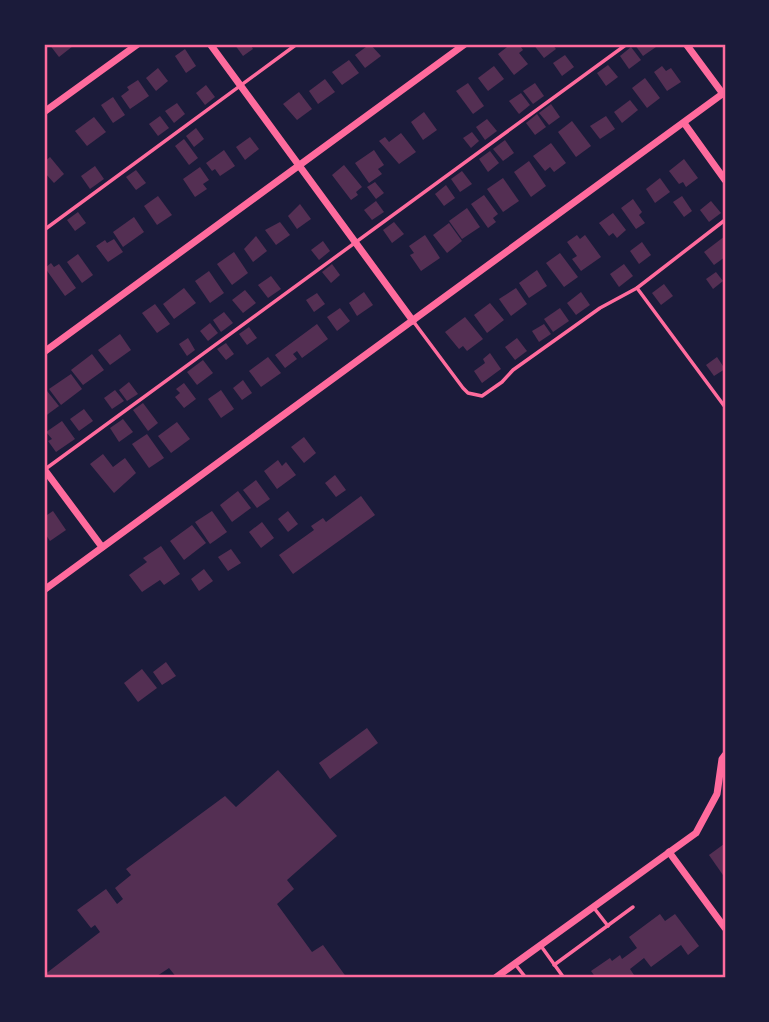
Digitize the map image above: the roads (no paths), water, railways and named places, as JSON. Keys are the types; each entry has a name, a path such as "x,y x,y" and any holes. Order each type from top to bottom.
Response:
{"street":[{"path":"44,113 138,44"},
{"path":"210,44 414,321"},
{"path":"44,352 465,44"},
{"path":"44,590 724,93 686,44"},
{"path":"684,123 725,180"},
{"path":"44,470 102,547"},
{"path":"495,978 696,833 717,794 722,759 725,755"},
{"path":"669,852 725,929"}],"lane":[{"path":"44,230 297,44"},
{"path":"44,470 628,44"},
{"path":"414,321 463,388 468,393 482,396 502,382 513,370 600,308 637,288 725,220"},
{"path":"637,288 725,407"},
{"path":"593,907 608,926"},
{"path":"554,965 633,907"},
{"path":"540,946 564,978"},
{"path":"515,964 526,978"}]}
